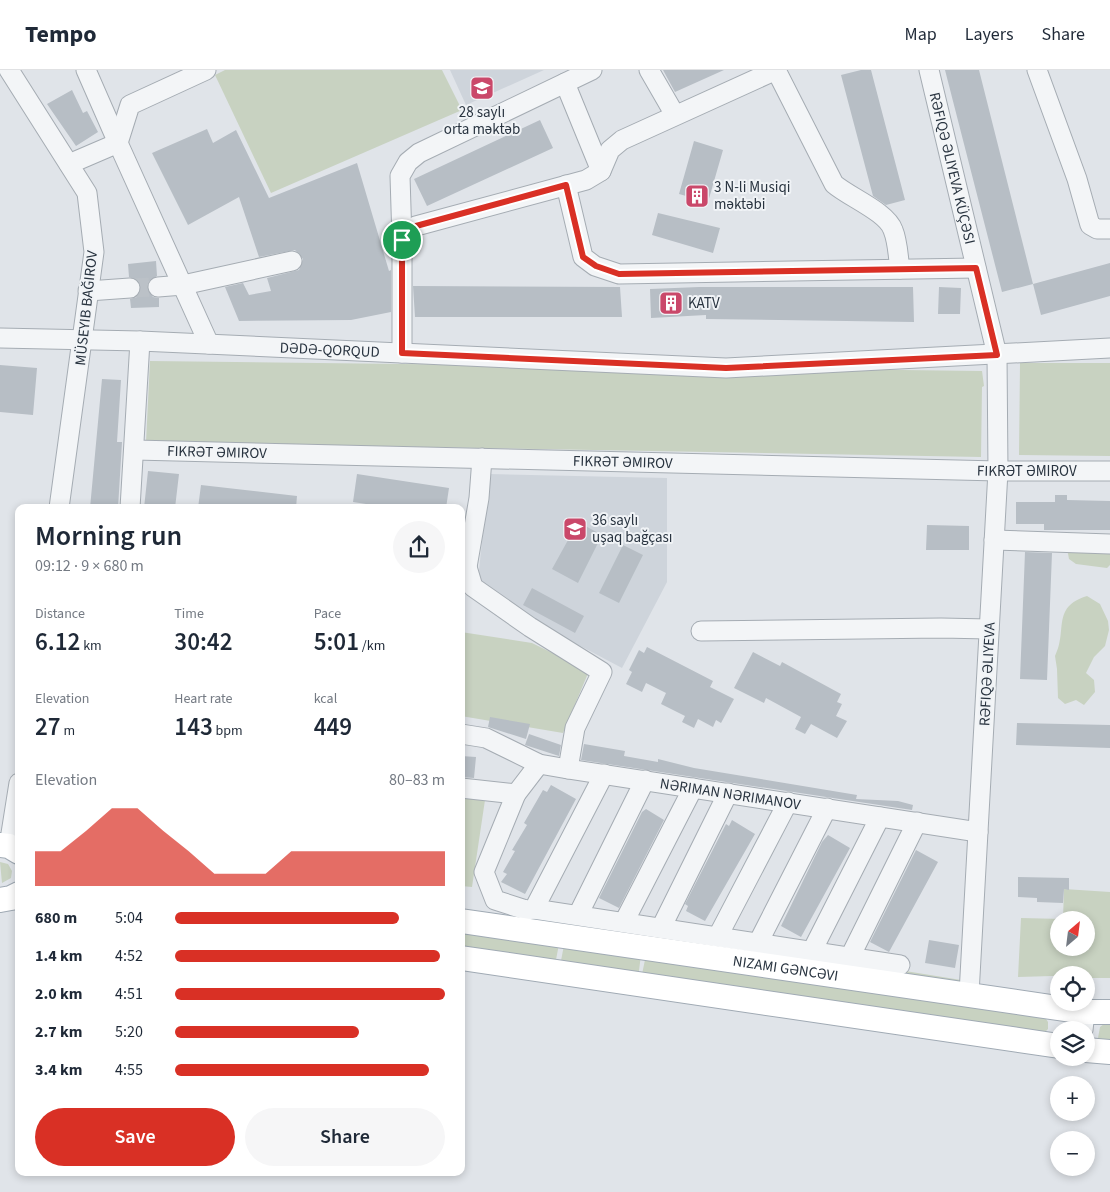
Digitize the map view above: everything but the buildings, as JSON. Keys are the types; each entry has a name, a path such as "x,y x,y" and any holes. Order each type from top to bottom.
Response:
{"main road":[{"path":"0,900 15,896"},
{"name":"NIZAMI GƏNCƏVI","path":"465,922 969,994 1084,1021 1110,1012"},
{"path":"465,959 1050,1045"},
{"path":"1095,1051 1110,1052"}],"street":[{"path":"9,70 87,193 94,252 88,291 84,340 61,504"},
{"path":"86,70 209,344"},
{"path":"69,164 118,143 130,105 206,70"},
{"path":"402,353 400,176 408,162 419,153 592,70"},
{"path":"650,70 675,115"},
{"path":"402,240 408,230 416,226 586,180 601,171 610,150 622,140 776,70 834,184 846,194 883,216 893,229 900,269"},
{"name":"RƏFIQƏ ƏLIYEVA KÜÇƏSI","path":"929,70 997,355"},
{"path":"1037,70 1077,179 1090,225 1097,229 1110,229"},
{"path":"565,83 601,171"},
{"path":"566,185 583,257 596,266 619,274 976,268"},
{"path":"158,287 183,285 292,261"},
{"path":"88,291 130,288"},
{"name":"DƏDƏ-QORQUD","path":"0,338 140,341 726,368 1110,348"},
{"path":"130,504 140,341"},
{"name":"RƏFIQƏ ƏLIYEVA","path":"969,994 998,471 997,355"},
{"name":"FIKRƏT ƏMIROV","path":"135,450 998,471 1110,471"},
{"path":"465,562 479,498 482,458"},
{"path":"994,540 1110,544"},
{"path":"465,569 473,587 530,627 602,672 575,728 568,769"},
{"path":"701,631 990,629"},
{"name":"NƏRIMAN NƏRIMANOV","path":"465,735 486,738 539,764 978,832"},
{"path":"539,764 516,794 484,872 495,900 526,910 534,909 578,915 900,965"},
{"path":"534,909 604,774"},
{"path":"578,915 645,780"},
{"path":"465,788 516,794"},
{"path":"624,922 693,788"},
{"path":"660,928 728,793"},
{"path":"718,936 788,802"},
{"path":"758,943 827,808"},
{"path":"9,848 15,809"},
{"path":"812,951 880,816"},
{"path":"850,957 917,822"}],"shaded area":[{"name":"28 saylı orta məktəb","path":"450,70 544,70 466,105"},
{"name":"36 saylı uşaq bağçası","path":"489,474 667,478 667,582 622,668 535,622 478,580"}],"green space":[{"path":"225,70 442,70 462,110 271,193 215,75"},
{"path":"150,361 982,371 984,386 982,387 981,457 146,442"},
{"path":"1020,363 1110,363 1110,456 1019,455"},
{"path":"1110,536 1110,565 1107,568 1076,564 1069,559 1066,543"},
{"path":"1087,596 1100,604 1108,621 1109,630 1105,646 1094,657 1086,673 1094,680 1095,692 1084,705 1076,700 1065,704 1058,698 1055,656 1059,647 1062,621 1064,613 1069,606"},
{"path":"465,633 532,643 589,671 563,733 465,717"},
{"path":"465,798 485,800 472,887 465,886"},
{"path":"0,862 8,864 12,871 11,878 2,883"},
{"path":"1064,889 1110,892 1110,978 1095,978 1095,966 1050,966 1050,976 1018,977 1021,918 1050,919 1050,956 1095,956 1095,911 1063,911"},
{"path":"465,929 559,944 555,965 465,953"},
{"path":"564,945 641,955 638,978 560,966"},
{"path":"646,955 1044,1016 1048,1022 1048,1029 1042,1035 641,979"},
{"path":"862,964 961,980 960,984 861,968"},
{"path":"1104,1024 1110,1024 1110,1046 1098,1038 1100,1027"}],"tunnel":[{"path":"130,288 158,287"}],"place":[{"name":"28 saylı orta məktəb","path":"482,88"},
{"name":"3 N-li Musiqi məktəbi","path":"697,196"},
{"name":"KATV","path":"671,303"},
{"name":"36 saylı uşaq bağçası","path":"575,529"}],"route":[{"path":"566,185 583,257 596,266 619,274 976,268 997,355 726,368 402,353 402,240 408,230 416,226 566,185"}]}
